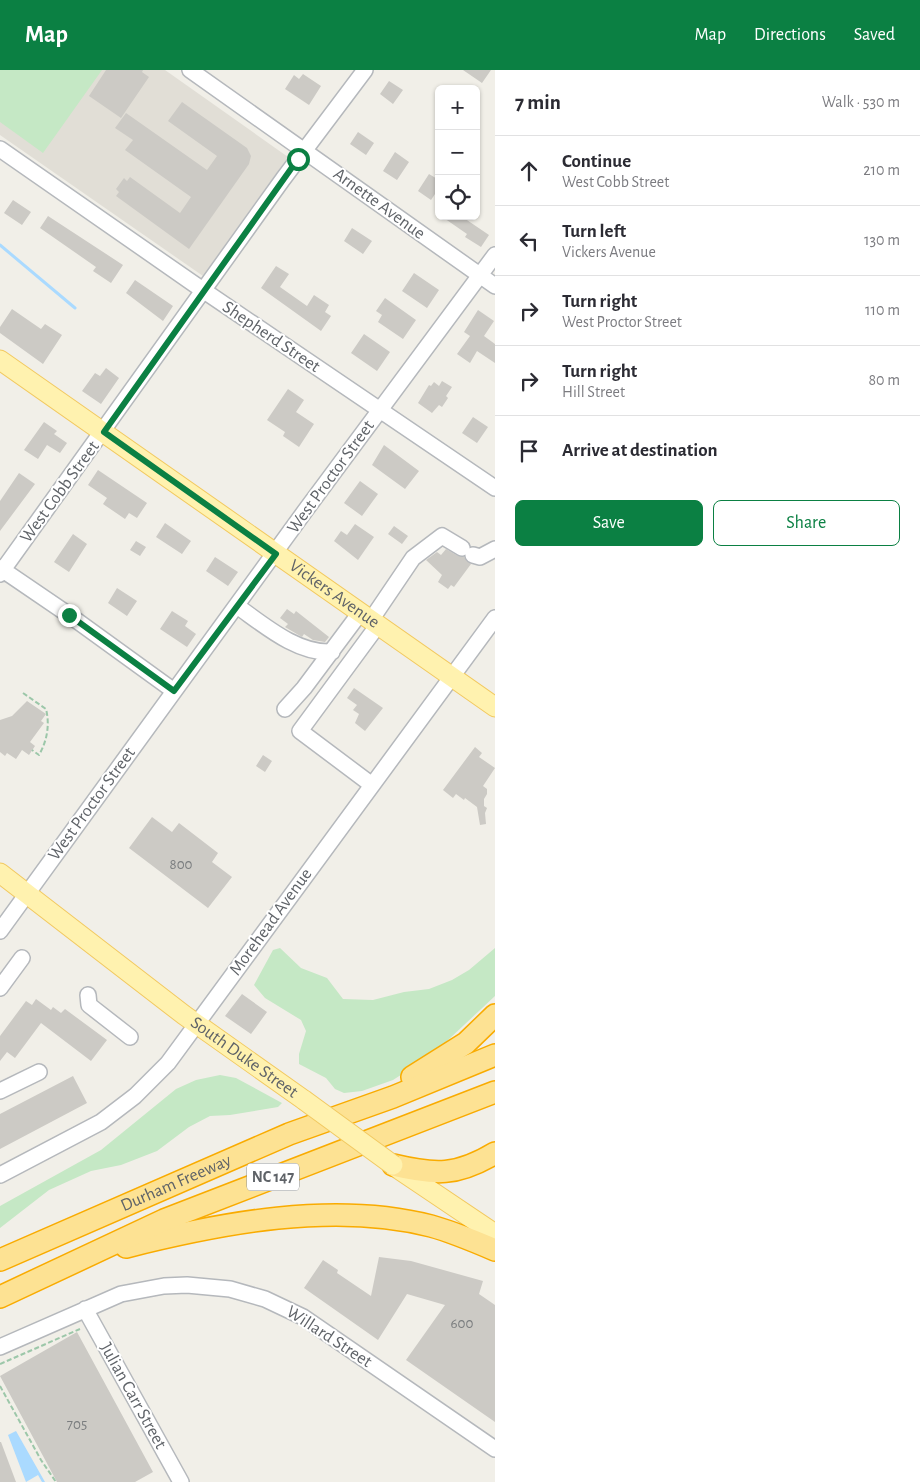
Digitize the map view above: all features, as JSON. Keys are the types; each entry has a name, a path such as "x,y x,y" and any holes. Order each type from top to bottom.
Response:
{"highway":[{"path":"289,1134 412,1078 455,1051 495,1015"},
{"name":"Durham Freeway","path":"0,1260 289,1134 392,1097 495,1055"},
{"name":"Durham Freeway","path":"0,1297 55,1270 198,1206 495,1092"},
{"path":"393,1165 430,1173 449,1173 463,1170 495,1153"},
{"path":"55,1270 128,1247 223,1225 336,1215 398,1220 430,1225 495,1250"}],"main road":[{"name":"Vickers Avenue","path":"0,360 495,707"},
{"name":"South Duke Street","path":"0,874 196,1025 393,1165 495,1234"}],"street":[{"name":"Arnette Avenue","path":"190,70 495,286"},
{"name":"West Cobb Street","path":"1,571 104,432 364,70"},
{"name":"Shepherd Street","path":"0,149 204,291 495,488"},
{"name":"West Proctor Street","path":"0,931 379,410 495,256"},
{"path":"372,785 300,731 370,619 413,558 442,536 480,557 495,549"},
{"path":"1,571 69,615 174,691"},
{"path":"237,606 272,631 295,644 322,653 332,652"},
{"name":"Morehead Avenue","path":"0,1175 101,1122 124,1106 168,1063 495,618"},
{"path":"285,709 332,652 370,619"},
{"path":"0,988 22,958"},
{"path":"88,995 88,1005 130,1036"},
{"path":"0,1091 39,1072"},
{"name":"Willard Street","path":"0,1347 121,1294 164,1286 187,1285 220,1288 265,1299 303,1317 495,1449"},
{"name":"Julian Carr Street","path":"85,1309 181,1482"}],"path":[{"path":"23,693 46,709 48,716 45,745 40,755 32,750"},
{"path":"0,1364 81,1328"},
{"path":"0,1386 41,1460 56,1482"}],"shaded area":[{"path":"0,70 165,70 288,157 203,276 0,135"}],"green space":[{"path":"0,70 102,70 43,153 0,122"},
{"path":"280,948 301,968 327,978 343,999 373,1000 404,992 429,989 452,980 469,970 495,948 495,996 432,1055 393,1080 362,1091 344,1093 335,1089 326,1078 299,1064 299,1054 306,1031 301,1020 265,998 254,985 273,950"},
{"path":"220,1075 236,1078 282,1103 278,1107 230,1115 210,1116 189,1127 157,1151 121,1165 91,1171 49,1190 0,1228 0,1206 101,1150 176,1089 196,1080"}],"water":[{"path":"16,1431 45,1482 42,1482 38,1475 26,1482 8,1435"}],"building":[{"path":"106,70 143,70 142,72 149,77 121,118 89,96"},
{"path":"463,70 491,70 482,83"},
{"path":"303,74 321,86 309,105 285,89 294,75 299,79"},
{"path":"389,81 403,90 393,104 380,94"},
{"path":"182,102 247,148 251,156 249,164 189,249 116,196 119,192 116,189 124,178 127,181 130,177 180,213 191,197 125,150 133,140 115,128 126,113 207,170 217,156 168,121"},
{"path":"358,132 374,143 366,155 350,144"},
{"path":"395,152 409,162 397,180 383,171"},
{"path":"429,174 435,178 435,194 431,200 418,191"},
{"path":"13,200 31,212 22,225 4,213"},
{"path":"48,216 123,265 111,283 93,271 96,267 40,228"},
{"path":"447,220 467,220 489,235 481,247 465,237 467,234"},
{"path":"352,228 372,241 363,254 344,241"},
{"path":"276,266 289,274 280,287 307,306 314,295 329,305 325,312 331,316 321,331 261,288"},
{"path":"414,273 439,290 427,308 402,291"},
{"path":"135,280 173,306 163,321 126,293"},
{"path":"385,298 416,320 403,339 378,322 382,315 376,311"},
{"path":"12,309 41,329 45,324 62,335 43,364 0,333 0,327"},
{"path":"478,310 494,321 484,336 495,344 495,363 477,351 470,363 457,354 470,336 464,332"},
{"path":"364,334 390,352 377,371 351,353"},
{"path":"106,368 119,378 101,404 82,391 95,373 100,376"},
{"path":"442,381 452,387 442,407 439,405 432,413 418,403 429,385 431,386 434,382 439,386"},
{"path":"288,389 304,400 296,412 314,424 299,447 283,436 285,432 267,420"},
{"path":"473,417 488,427 477,443 462,433"},
{"path":"44,422 57,431 54,434 67,443 60,453 47,445 38,459 24,450"},
{"path":"384,445 419,471 405,489 372,465"},
{"path":"98,470 147,503 137,518 129,513 125,519 103,504 107,498 88,485"},
{"path":"19,473 35,484 0,531 0,501"},
{"path":"360,481 378,494 362,516 344,503"},
{"path":"165,523 191,541 182,554 156,537"},
{"path":"355,524 374,537 358,560 334,541 341,531 347,535"},
{"path":"394,526 408,536 402,544 388,534"},
{"path":"73,534 87,544 69,572 54,562"},
{"path":"136,541 146,547 140,556 130,550"},
{"path":"446,549 458,556 464,557 471,564 454,587 451,585 448,589 438,582 442,575 426,560 437,552 441,555"},
{"path":"215,557 238,572 228,586 206,571"},
{"path":"117,588 137,601 127,616 108,603"},
{"path":"287,609 294,614 296,611 329,637 325,642 313,640 304,634 302,637 285,627 288,624 280,618"},
{"path":"172,611 188,621 185,626 196,634 187,647 160,629"},
{"path":"354,688 383,708 365,731 355,723 359,714 353,710 357,705 347,698"},
{"path":"27,701 46,714 41,721 44,723 30,742 35,746 29,755 22,750 16,759 7,753 5,756 0,752 0,720 12,716"},
{"path":"475,747 482,753 479,757 495,768 483,786 487,789 484,799 484,806 487,808 485,813 486,824 480,825 477,807 456,794 453,798 443,790"},
{"path":"263,755 272,761 265,772 256,766"},
{"path":"152,817 172,832 179,823 218,853 212,862 232,877 208,908 129,848"},
{"path":"242,994 267,1012 251,1034 225,1016"},
{"path":"36,999 51,1010 53,1007 61,1013 65,1009 107,1040 91,1061 41,1023 15,1058 7,1052 0,1061 0,1036 26,1001 32,1005"},
{"path":"73,1076 87,1103 0,1149 0,1114"},
{"path":"379,1257 411,1261 483,1281 479,1294 495,1305 495,1422 406,1360 445,1305 407,1294 378,1340 304,1288 323,1260 338,1270 337,1273 371,1296"},
{"path":"77,1332 153,1472 135,1482 57,1482 0,1376"},
{"path":"1,1442 16,1482 0,1482"}],"waterway":[{"path":"0,245 75,308"}],"route":[{"path":"69,615 174,691 276,554 104,432 298,159"}]}
